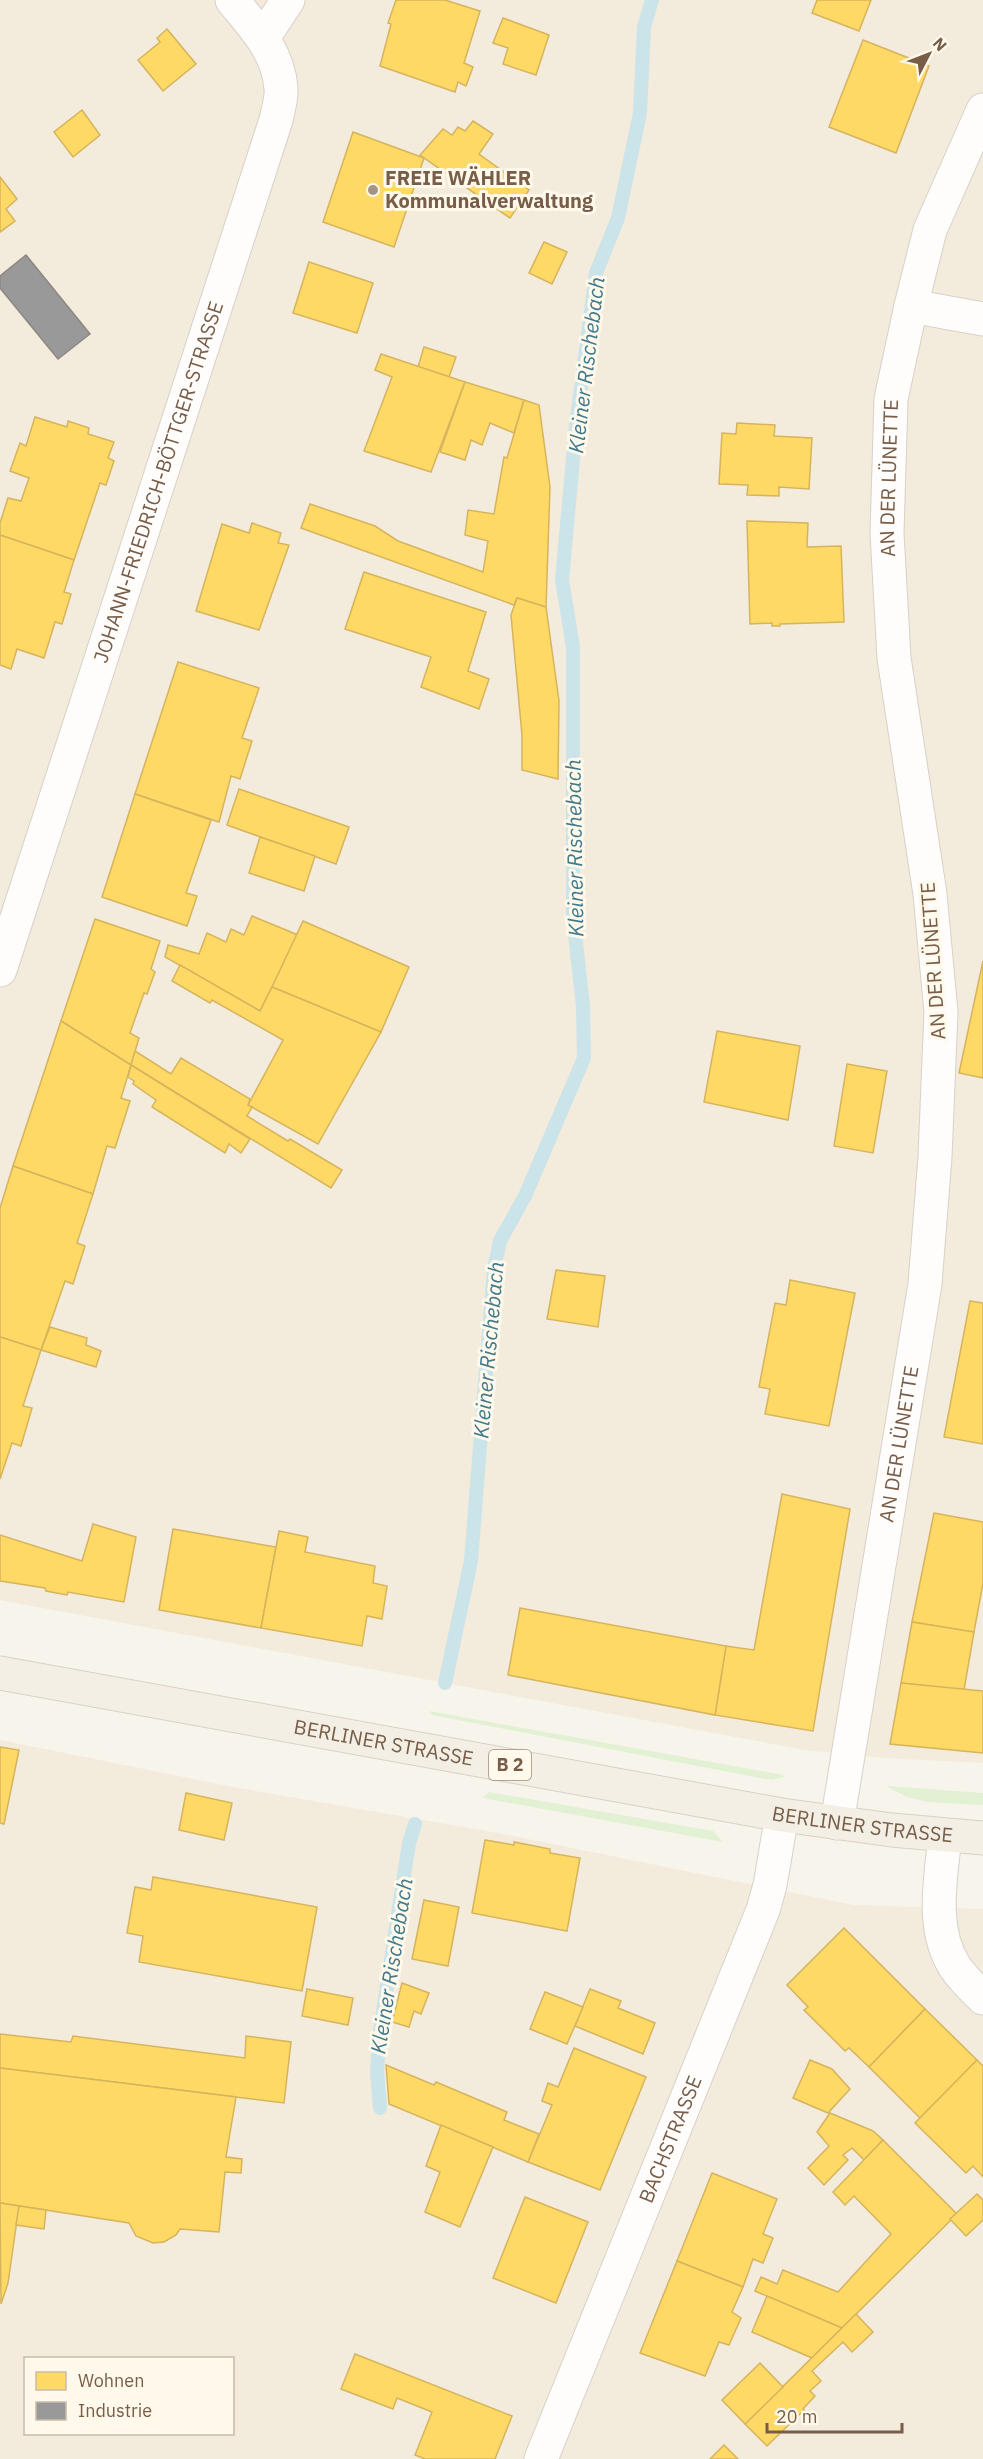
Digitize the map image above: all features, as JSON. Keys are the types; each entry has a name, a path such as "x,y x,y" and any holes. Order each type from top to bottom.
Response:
{"main road":[{"name":"BERLINER STRASSE","path":"0,1673 782,1815 945,1836 983,1838"}],"street":[{"name":"JOHANN-FRIEDRICH-BÖTTGER-STRASSE","path":"0,970 276,120 281,90 276,61 263,38 232,0"},
{"path":"263,38 288,0"},
{"name":"AN DER LÜNETTE","path":"837,1823 925,1284 935,1156 941,1012 930,894 894,658 887,532 891,399 930,230 983,110"},
{"path":"911,306 983,319"},
{"name":"BACHSTRASSE","path":"544,2457 763,1910 770,1885 782,1815"},
{"path":"945,1836 939,1915 942,1933 954,1965 983,1998"}],"shaded area":[{"path":"0,0 983,0 983,1763 885,1758 805,1750 0,1600"},
{"path":"0,1740 233,1787 498,1833 853,1905 983,1909 983,2459 0,2459"}],"green space":[{"path":"429,1711 784,1777 771,1780 432,1715"},
{"path":"886,1786 983,1793 983,1805 927,1802 907,1797"},
{"path":"489,1792 713,1831 723,1842 483,1798"}],"building: Wohnen":[{"path":"396,0 445,0 480,11 464,63 473,67 466,86 458,82 455,92 380,66 391,24 388,23"},
{"path":"817,0 871,0 859,31 812,13"},
{"path":"503,18 549,35 536,75 503,64 508,48 493,43"},
{"path":"167,29 196,64 163,91 138,60 160,42 157,38"},
{"path":"863,40 929,66 896,153 829,127"},
{"path":"82,110 100,135 73,157 54,132"},
{"path":"473,121 493,134 479,154 529,190 510,218 420,155 443,129 452,135 458,127 465,131"},
{"name":"FREIE WÄHLER Kommunalverwaltung","path":"353,132 424,158 394,247 323,222"},
{"path":"0,177 17,199 6,209 15,221 0,232"},
{"path":"544,242 567,252 552,284 529,273"},
{"path":"309,262 373,283 357,333 293,313"},
{"path":"424,347 456,357 449,377 418,367"},
{"path":"381,354 465,382 431,472 364,451 392,377 375,370"},
{"path":"465,382 524,400 514,433 490,423 482,445 471,440 465,460 440,452"},
{"path":"524,400 539,405 550,487 546,607 517,598 514,605 301,528 310,504 375,526 398,541 483,572 488,541 465,535 468,510 494,514 504,457 507,458"},
{"path":"35,417 67,427 68,421 89,428 88,434 114,442 108,458 114,461 106,485 100,483 74,560 0,535 0,523 8,498 21,501 29,478 10,471 20,443 26,446"},
{"path":"737,423 775,425 774,436 812,438 809,489 779,487 779,496 747,495 748,485 719,484 722,433 736,434"},
{"path":"747,521 808,523 807,547 841,546 844,622 780,624 780,626 772,626 772,623 750,624"},
{"path":"252,523 281,533 278,543 289,545 259,630 196,611 222,524 249,533"},
{"path":"0,535 74,560 64,592 71,594 62,624 55,622 44,658 17,649 11,669 0,665"},
{"path":"364,572 486,612 468,671 489,679 479,709 421,687 431,657 345,629"},
{"path":"517,598 546,607 559,701 558,779 522,770 522,735 511,615"},
{"path":"178,662 259,688 242,738 252,741 240,779 231,776 219,822 135,794"},
{"path":"239,789 349,827 336,864 227,825"},
{"path":"135,794 211,820 186,893 197,896 187,926 102,897"},
{"path":"260,837 315,856 304,891 249,873"},
{"path":"252,916 298,935 260,1011 165,957 168,945 199,954 207,933 226,942 231,929 244,935"},
{"path":"95,919 160,941 151,969 155,972 147,994 144,993 130,1033 139,1038 131,1065 61,1021"},
{"path":"303,921 409,967 381,1032 272,987"},
{"path":"983,961 983,1078 959,1073"},
{"path":"180,965 260,1011 272,987 381,1032 318,1144 248,1105 283,1040 212,1000 210,1003 172,981"},
{"path":"61,1021 131,1065 121,1098 130,1101 115,1148 107,1146 93,1194 13,1166"},
{"path":"717,1031 800,1046 788,1120 704,1102"},
{"path":"135,1051 171,1074 181,1058 250,1099 248,1105 252,1107 247,1116 342,1170 331,1188 131,1065"},
{"path":"847,1064 887,1071 873,1153 834,1146"},
{"path":"131,1065 250,1139 241,1153 229,1144 225,1153 152,1107 156,1100 133,1084 134,1081 128,1077"},
{"path":"13,1166 93,1194 77,1243 85,1246 73,1284 65,1281 41,1350 0,1337 0,1208"},
{"path":"556,1270 605,1276 598,1327 547,1319"},
{"path":"790,1280 855,1293 829,1426 765,1414 770,1389 759,1387 775,1303 786,1305"},
{"path":"970,1301 983,1303 983,1444 944,1437"},
{"path":"50,1327 87,1338 86,1345 101,1351 96,1367 41,1350"},
{"path":"0,1337 41,1350 23,1406 32,1408 21,1446 12,1443 0,1479"},
{"path":"782,1494 850,1509 813,1731 715,1715 726,1646 754,1650"},
{"path":"934,1513 983,1522 983,1583 974,1632 912,1622"},
{"path":"93,1524 136,1537 124,1602 68,1592 67,1595 46,1591 45,1588 0,1581 0,1535 82,1561"},
{"path":"173,1529 276,1547 261,1628 159,1610"},
{"path":"279,1531 308,1537 305,1552 375,1566 373,1583 387,1586 382,1619 367,1616 362,1646 261,1628"},
{"path":"520,1608 726,1646 715,1715 508,1675"},
{"path":"912,1622 974,1632 964,1690 901,1683"},
{"path":"901,1683 983,1691 983,1753 890,1744"},
{"path":"0,1747 19,1750 4,1824 0,1823"},
{"path":"186,1793 232,1803 224,1840 179,1830"},
{"path":"485,1840 514,1845 514,1842 550,1849 550,1853 580,1858 567,1931 472,1913"},
{"path":"153,1877 317,1907 302,1991 139,1962 143,1936 127,1933 135,1887 151,1890"},
{"path":"424,1900 459,1907 448,1966 412,1959"},
{"path":"844,1928 925,2009 869,2067 849,2048 845,2051 804,2010 808,2007 787,1985"},
{"path":"402,1983 429,1993 421,2014 414,2011 409,2027 392,2022"},
{"path":"307,1989 353,1998 348,2025 302,2016"},
{"path":"590,1989 621,2001 618,2008 655,2023 643,2054 575,2026"},
{"path":"545,1992 583,2007 567,2044 530,2029"},
{"path":"925,2009 977,2060 920,2118 869,2067"},
{"path":"0,2034 71,2042 73,2036 245,2058 246,2036 291,2042 284,2103 0,2068"},
{"path":"574,2048 646,2077 600,2190 528,2162 552,2105 542,2101 548,2083 558,2087"},
{"path":"810,2060 832,2069 850,2089 828,2113 793,2098"},
{"path":"977,2060 983,2066 983,2177 973,2166 966,2173 915,2123"},
{"path":"386,2065 434,2085 436,2082 507,2112 504,2120 539,2134 528,2162 389,2104"},
{"path":"0,2068 236,2097 226,2157 242,2159 241,2173 225,2172 219,2232 180,2229 176,2235 164,2242 153,2243 136,2236 129,2223 0,2203"},
{"path":"830,2113 873,2131 883,2140 864,2160 852,2148 843,2155 848,2160 824,2185 808,2168 829,2146 817,2132"},
{"path":"441,2125 493,2147 460,2227 425,2212 440,2172 426,2166"},
{"path":"883,2140 957,2214 842,2328 755,2291 761,2277 777,2284 783,2270 838,2292 891,2234 854,2196 845,2205 833,2192"},
{"path":"712,2173 777,2199 763,2234 773,2238 763,2263 753,2259 743,2287 677,2261"},
{"path":"977,2194 983,2200 983,2220 966,2236 950,2219"},
{"path":"525,2197 588,2222 556,2303 493,2278"},
{"path":"0,2203 19,2206 8,2283 1,2304"},
{"path":"19,2206 46,2210 44,2229 16,2225"},
{"path":"677,2261 743,2287 732,2312 741,2318 729,2345 719,2342 705,2376 640,2353"},
{"path":"767,2296 842,2328 812,2358 752,2332"},
{"path":"856,2314 873,2332 852,2352 843,2342 812,2371 821,2381 810,2391 815,2396 767,2446 745,2424"},
{"path":"355,2354 512,2416 495,2459 425,2459 415,2455 432,2412 397,2398 393,2409 341,2389"},
{"path":"760,2363 783,2387 745,2424 722,2400"},
{"path":"724,2445 738,2459 710,2459"}],"building: Industrie":[{"path":"26,255 90,334 58,359 0,288 0,276"}],"waterway":[{"name":"Kleiner Rischebach","path":"445,1683 471,1561 494,1269 500,1241 525,1196 584,1058 583,1006 573,916 573,647 562,580 576,426 596,273 618,218 640,113 644,27 652,0"},
{"name":"Kleiner Rischebach","path":"380,2108 377,2071 380,2031 409,1843 415,1824"}],"place":[{"name":"FREIE WÄHLER Kommunalverwaltung","path":"373,190"}]}
